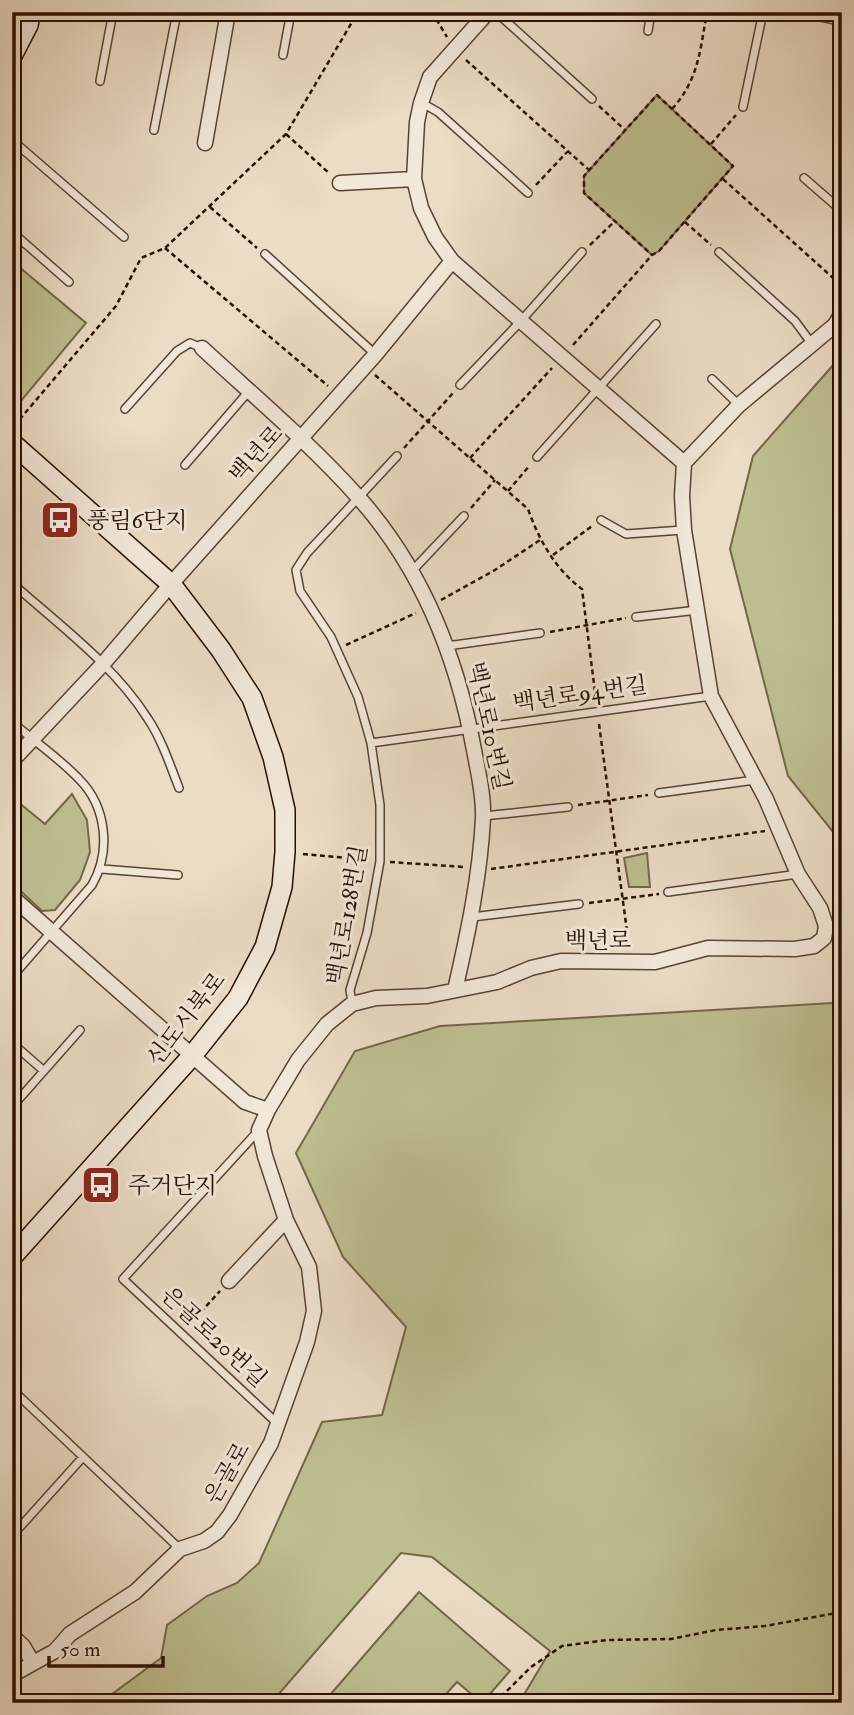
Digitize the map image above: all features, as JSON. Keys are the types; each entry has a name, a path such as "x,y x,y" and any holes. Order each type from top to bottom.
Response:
{"street":[{"path":"12,56 28,25 31,12"},
{"path":"205,143 228,12"},
{"path":"488,12 430,77 421,103 417,122 414,179 421,208 452,261 684,463 739,405 835,325 842,313"},
{"path":"813,12 842,18"},
{"path":"340,183 414,179"},
{"name":"백년로","path":"12,761 102,665 339,396 452,261"},
{"name":"백년로10번길","path":"202,348 301,438 359,498 413,570 447,646 470,729 483,817 472,917 455,990"},
{"name":"신도시북로","path":"12,443 171,584 221,650 252,698 273,757 285,810 282,887 265,947 237,998 191,1057 12,1257"},
{"name":"백년로","path":"268,1110 298,1060 327,1024 352,1004 376,998 427,996 498,982 531,968 561,961 656,962 708,948 795,949 814,946 824,938 826,926 820,908 798,874 779,829 711,696 684,530 684,463"},
{"path":"12,897 245,1102 268,1110 260,1130"},
{"name":"은골로","path":"12,1675 55,1651 70,1634 135,1592 180,1549 204,1541 217,1532 237,1503 279,1424 307,1342 314,1311 309,1267 286,1220 265,1156 260,1130"},
{"path":"229,1281 286,1220"},
{"path":"12,1636 23,1646 33,1663"}],"lane":[{"path":"100,81 113,12"},
{"path":"154,131 177,12"},
{"path":"283,55 292,12"},
{"path":"496,12 592,99"},
{"path":"648,31 651,12"},
{"path":"743,107 763,12"},
{"path":"421,103 438,112 528,192"},
{"path":"12,140 124,237"},
{"path":"804,178 842,211"},
{"path":"12,232 69,282"},
{"path":"460,385 582,252"},
{"path":"719,252 795,321 812,345"},
{"path":"265,254 375,355"},
{"path":"537,457 656,324"},
{"path":"125,409 177,351 190,343 202,348"},
{"path":"712,379 739,405"},
{"path":"185,465 249,391"},
{"path":"359,498 397,456"},
{"name":"백년로128번길","path":"352,1004 350,990 367,933 380,861 380,805 371,743 358,696 331,637 300,591 296,570 307,553 359,498"},
{"path":"413,570 464,516"},
{"path":"601,520 626,534 684,530"},
{"path":"12,583 132,696 150,721 179,788"},
{"path":"636,617 698,610"},
{"name":"백년로10번길","path":"447,646 540,633"},
{"name":"백년로94번길","path":"371,743 711,696"},
{"path":"12,722 80,779 92,796 102,820 104,848 102,869 92,885 12,977"},
{"path":"659,793 755,780"},
{"name":"백년로10번길","path":"483,817 568,807"},
{"path":"102,869 178,875"},
{"path":"668,892 798,874"},
{"path":"472,917 579,904"},
{"path":"12,1107 80,1030"},
{"path":"12,1043 44,1071"},
{"name":"은골로20번길","path":"260,1130 123,1279 279,1424"},
{"path":"12,1404 19,1396 180,1549"},
{"path":"20,1527 83,1457"}],"path":[{"path":"12,429 116,306 141,258 165,248 286,134 358,12"},
{"path":"432,12 454,50 589,170"},
{"path":"672,109 686,94 695,74 707,12"},
{"path":"657,95 733,166 653,255 583,192 584,176 625,130 657,95"},
{"path":"592,99 625,130"},
{"path":"710,145 743,107"},
{"path":"286,134 340,183"},
{"path":"528,192 568,151"},
{"path":"723,178 842,286"},
{"path":"210,207 265,254"},
{"path":"582,252 615,221"},
{"path":"685,222 719,252"},
{"path":"165,248 339,396"},
{"path":"397,456 460,385"},
{"path":"508,491 537,457"},
{"path":"464,516 495,480"},
{"path":"551,556 601,520"},
{"path":"540,633 636,617"},
{"path":"568,807 659,793"},
{"path":"285,852 491,869 779,829"},
{"path":"579,904 668,892"},
{"path":"182,1334 229,1281"},
{"path":"495,1703 531,1667 562,1646 607,1640 671,1639 842,1612"}],"green space":[{"path":"657,95 733,166 659,251 652,255 584,193 584,176"},
{"path":"12,261 86,323 16,407 12,404"},
{"path":"842,355 842,843 788,776 730,549 753,456"},
{"path":"72,794 87,820 90,852 80,880 55,910 42,911 12,883 12,797 45,824"},
{"path":"647,853 650,887 629,887 624,858"},
{"path":"833,1003 842,1011 842,1703 519,1703 550,1651 432,1557 401,1553 271,1703 61,1703 112,1694 161,1658 167,1625 207,1596 237,1583 259,1563 322,1422 382,1415 406,1327 343,1257 296,1153 355,1051 440,1026"},
{"path":"419,1592 510,1671 482,1703 457,1682 438,1703 323,1703"}],"place":[{"name":"풍림6단지","path":"60,520"},
{"name":"주거단지","path":"101,1185"}]}
